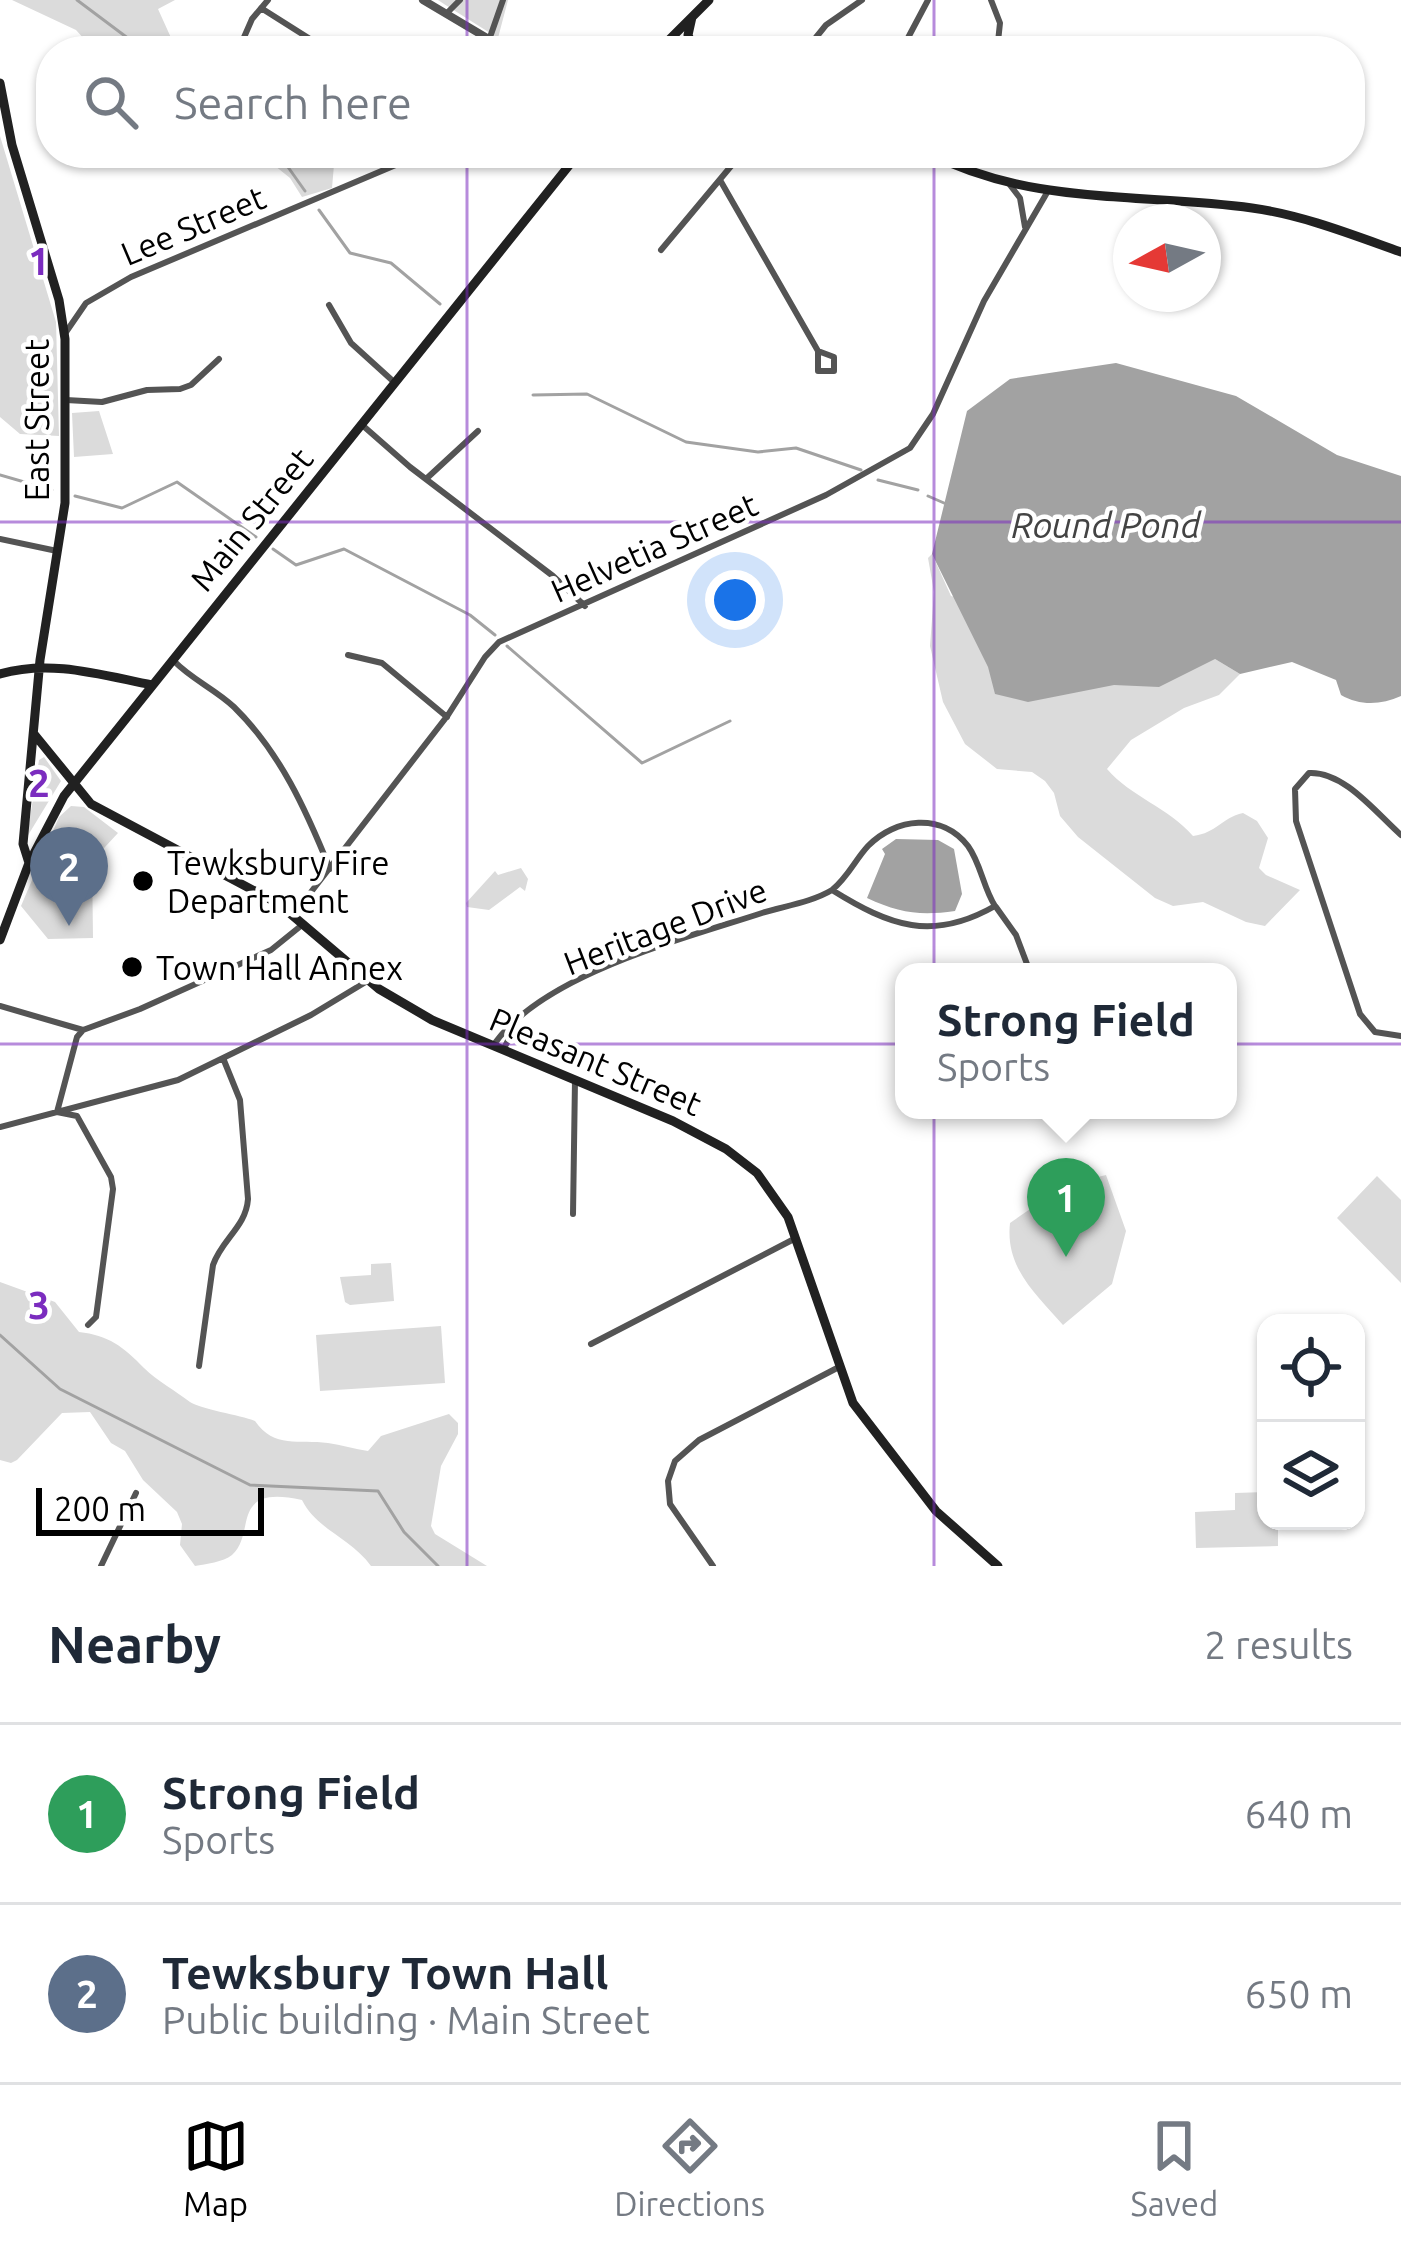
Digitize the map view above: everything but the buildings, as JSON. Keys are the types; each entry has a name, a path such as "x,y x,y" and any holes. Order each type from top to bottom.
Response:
{"main road":[{"path":"672,36 709,0"},
{"path":"688,36 693,13"},
{"name":"East Street","path":"0,83 12,146 59,300 64,335 66,488 39,668 23,844 29,863"},
{"name":"Main Street","path":"0,940 29,863 72,785 567,168"},
{"path":"969,168 1010,185 1048,191 1258,208 1401,252"},
{"path":"0,674 70,668 152,685"},
{"name":"Pleasant Street","path":"34,734 85,800 293,914 369,980 432,1020 673,1121 727,1149 770,1188 796,1238 853,1403 891,1457 946,1520 998,1566"}],"street":[{"path":"246,36 268,0"},
{"path":"423,0 482,36"},
{"path":"445,16 460,0"},
{"path":"490,36 502,0"},
{"path":"818,36 862,0"},
{"path":"909,36 928,0"},
{"path":"992,0 1000,23 999,36"},
{"path":"261,8 305,36"},
{"name":"Lee Street","path":"64,335 86,304 131,277 387,168"},
{"path":"661,250 730,168"},
{"path":"720,181 818,351"},
{"path":"1010,185 1020,197 1025,231"},
{"name":"Helvetia Street","path":"293,914 500,642 857,480 910,448 933,414 978,313 1048,191"},
{"path":"329,305 352,343 394,382"},
{"path":"66,400 102,402 147,390 180,389 219,359"},
{"path":"361,424 554,576 585,606"},
{"path":"426,478 478,431"},
{"path":"0,539 57,551"},
{"path":"349,655 382,663 447,717"},
{"path":"172,659 222,696 262,736 289,778 329,869"},
{"path":"1401,836 1344,784 1323,773 1309,773 1295,789 1296,821 1360,1014 1375,1032 1401,1036"},
{"name":"Heritage Drive","path":"498,1048 520,1020 566,986 610,966 832,890 880,836 906,824 932,822 967,844 1027,963"},
{"path":"832,890 877,917 917,927 962,922 995,905"},
{"path":"57,1112 77,1037 83,1030 140,1010 272,950 304,923"},
{"path":"0,1127 178,1080 341,999 369,980"},
{"path":"0,1006 83,1030"},
{"path":"199,1366 213,1265 244,1221 248,1199 240,1100 223,1058"},
{"path":"573,1214 575,1080"},
{"path":"57,1112 77,1116 113,1182 96,1318 88,1325"},
{"path":"591,1344 796,1238"},
{"path":"713,1566 670,1504 668,1481 674,1461 699,1440 839,1367"},
{"path":"101,1566 136,1493"}],"shaded area":[{"path":"12,0 175,0 158,9 170,36 81,36"},
{"path":"438,0 508,0 499,36"},
{"path":"0,136 56,322 59,436 20,434 0,417"},
{"path":"278,168 334,168 332,188 302,197"},
{"path":"99,411 113,454 74,457 72,413"},
{"path":"932,554 951,596 1215,659 1240,674 1219,695 1184,708 1131,740 1107,769 1193,836 1243,813 1257,821 1268,838 1259,868 1300,890 1265,926 1203,902 1173,906 1155,898 1078,837 1060,816 1045,781 1032,772 997,769 965,744 943,702 930,646 934,592 928,558"},
{"path":"44,757 61,781 27,837 39,760"},
{"path":"71,806 84,807 118,833 92,861 93,938 48,939 21,906 59,817"},
{"path":"521,868 528,879 525,891 520,887 489,910 467,907 495,871 498,875"},
{"path":"1106,1175 1126,1231 1112,1284 1063,1325 1017,1267 1010,1223 1065,1185"},
{"path":"1377,1176 1401,1200 1401,1283 1337,1218"},
{"path":"391,1263 394,1301 345,1302 340,1277 371,1275 371,1264"},
{"path":"0,1282 55,1302 79,1332 115,1343 190,1402 255,1421 279,1439 368,1451 381,1436 449,1414 458,1423 458,1434 441,1466 431,1526 435,1534 487,1566 371,1566 316,1519 302,1500 279,1497 254,1505 232,1555 195,1566 180,1545 182,1524 177,1512 143,1480 125,1451 111,1443 90,1412 62,1413 17,1460 0,1460"},
{"path":"441,1326 445,1383 320,1391 316,1335"},
{"path":"1257,1492 1257,1530 1278,1530 1278,1546 1196,1548 1195,1512 1235,1510 1235,1493"}],"water":[{"name":"Round Pond","path":"1116,363 1236,396 1337,455 1401,476 1401,696 1363,703 1341,695 1336,680 1292,662 1240,674 1215,659 1159,687 1114,685 1028,702 995,694 988,667 932,554 967,411 1010,379"},
{"path":"896,839 938,840 954,849 962,894 955,911 910,912 867,898 885,854 882,849"}],"waterway":[{"path":"77,0 125,36"},
{"path":"289,168 305,191"},
{"path":"319,210 350,253 391,263 440,304"},
{"path":"533,395 587,394 686,442 758,452 796,448 861,470"},
{"path":"0,475 52,490"},
{"path":"878,480 918,490"},
{"path":"75,496 122,508 177,482 256,537"},
{"path":"928,496 944,503"},
{"path":"273,549 296,565 344,549 470,615 495,635"},
{"path":"507,646 642,763 730,721"},
{"path":"0,1335 60,1389 250,1485 378,1491 404,1532 438,1566"}],"place":[{"name":"Tewksbury Fire Department","path":"143,881"},
{"name":"Tewksbury Town Hall","path":"69,926"},
{"name":"Town Hall Annex","path":"132,967"},
{"name":"Strong Field","path":"1066,1257"}]}
